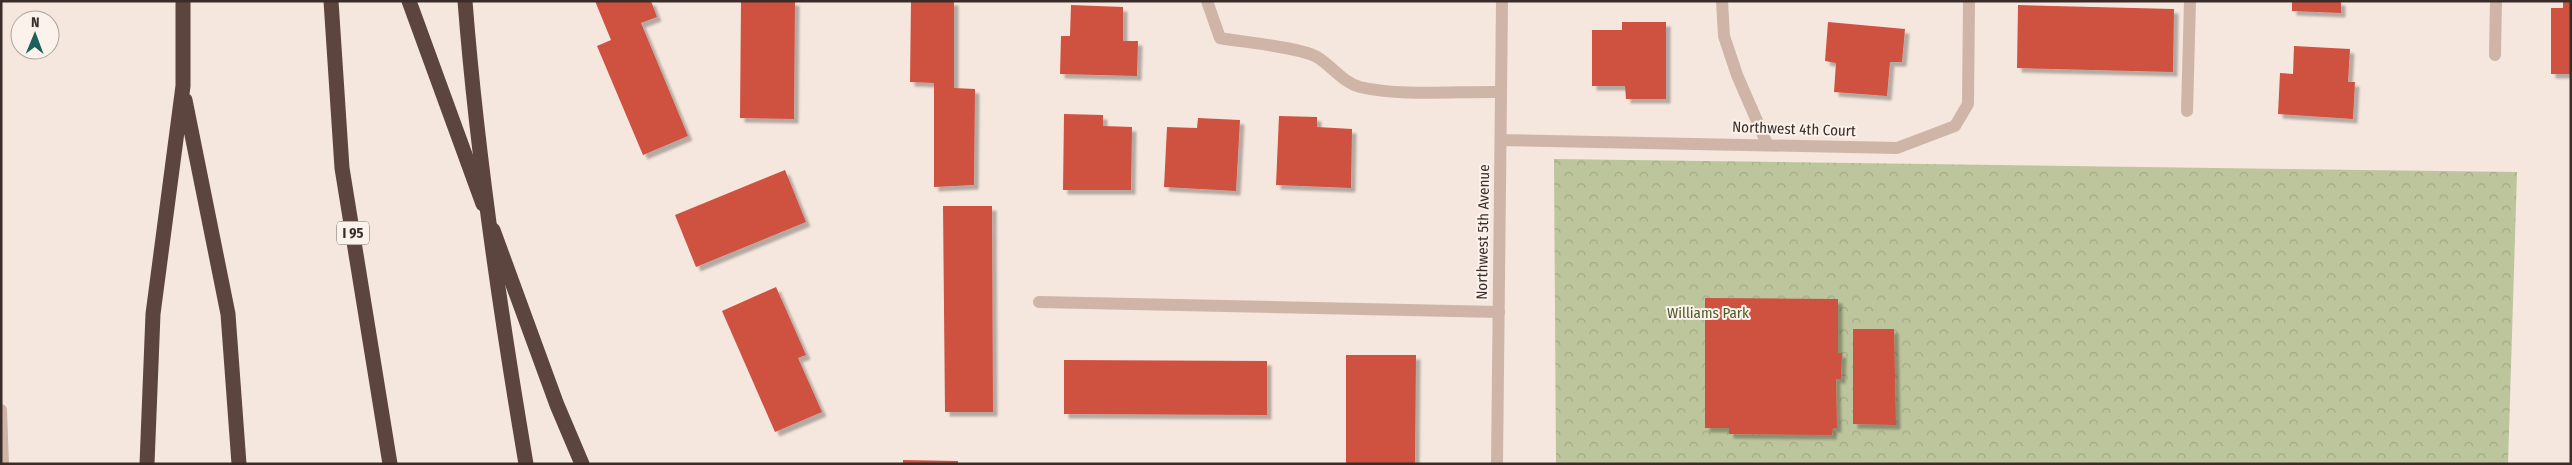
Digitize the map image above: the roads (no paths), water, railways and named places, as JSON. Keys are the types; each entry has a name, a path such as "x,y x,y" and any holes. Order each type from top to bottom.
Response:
{"highway":[{"path":"147,464 153,314 183,86 183,1"},
{"name":"I 95","path":"331,1 342,168 390,464"},
{"path":"410,1 550,387 582,464"},
{"path":"465,1 470,62 497,276 526,464"},
{"path":"183,86 228,314 239,464"}],"street":[{"path":"1207,1 1220,38 1283,48 1316,56 1336,74 1358,87 1385,91 1501,92"},
{"name":"Northwest 5th Avenue","path":"1497,464 1502,1"},
{"path":"1722,1 1724,36 1737,76 1767,144"},
{"name":"Northwest 4th Court","path":"1501,140 1897,148 1955,126 1968,104 1969,1"},
{"path":"2186,111 2190,1"},
{"path":"2495,55 2496,1"},
{"path":"1039,302 1499,312"},
{"path":"1,410 3,464"}],"park label":[{"name":"Williams Park","path":"1708,313"}]}
